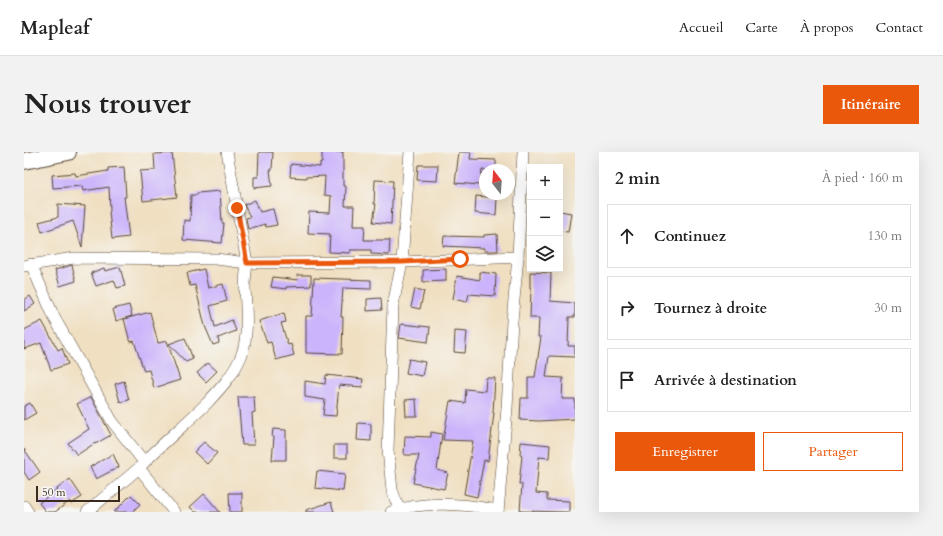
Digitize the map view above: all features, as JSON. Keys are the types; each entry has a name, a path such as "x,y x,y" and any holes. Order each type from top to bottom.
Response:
{"main road":[{"path":"24,161 68,152"}],"street":[{"path":"87,512 186,424 225,384 242,354 246,333 247,316 245,285 247,263 227,152"},
{"path":"410,152 402,262 393,305 388,450 395,511 433,504 464,505 498,511 508,408 523,152"},
{"path":"174,512 108,415 54,317 28,265 74,258 216,259 247,263 402,262 518,257"},
{"path":"24,506 28,512"}],"building":[{"path":"259,152 273,152 272,170 270,170 272,186 254,188 254,177 258,177"},
{"path":"322,152 343,152 343,186 346,186 345,206 354,206 353,226 365,226 364,240 390,240 389,255 371,254 371,250 350,250 350,253 329,252 330,234 308,233 309,212 330,213 331,196 324,195 325,176 306,178 290,177 291,164 320,167 320,163 322,163"},
{"path":"459,152 471,152 470,159 496,160 496,164 479,164 479,185 455,183"},
{"path":"172,153 177,197 143,201 140,171 155,170 154,154"},
{"path":"418,165 438,165 437,181 417,180"},
{"path":"124,167 126,197 124,197 129,237 112,239 109,212 109,187 83,191 82,186 53,188 52,175 75,173 76,176 108,171 108,168"},
{"path":"375,180 393,181 391,224 373,222 376,204 374,204"},
{"path":"220,191 222,223 224,223 222,243 183,240 184,220 190,221 191,195"},
{"path":"476,196 479,196 479,200 497,200 496,215 475,213"},
{"path":"255,200 260,212 273,209 277,225 266,227 265,224 248,229 246,218 250,217 244,205"},
{"path":"58,204 85,206 82,247 73,221 42,232 39,222 58,217"},
{"path":"563,212 571,213 568,232 563,231"},
{"path":"497,234 498,251 484,251 484,248 443,246 444,236 484,237 484,235"},
{"path":"72,265 76,281 60,286 55,270"},
{"path":"120,267 125,286 117,288 114,280 96,286 91,273 104,268 105,271"},
{"path":"204,269 208,288 223,284 227,301 210,306 215,327 232,320 236,331 218,338 219,343 213,345 205,326 195,285 190,286 187,273"},
{"path":"446,269 446,281 423,282 423,270"},
{"path":"480,272 496,274 495,296 469,294 467,302 453,299 457,276 480,280"},
{"path":"530,272 551,273 550,301 575,303 575,317 569,317 568,346 575,346 575,357 549,356 546,377 563,378 562,399 575,399 575,419 539,421 520,420 521,398 528,398 528,377 535,377 541,337 538,337 539,318 530,318"},
{"path":"297,275 311,275 311,286 286,287 286,289 271,287 273,277 298,280"},
{"path":"314,278 371,280 371,289 343,288 341,317 343,317 342,354 306,353 306,316 312,316"},
{"path":"415,289 424,291 420,309 411,307"},
{"path":"30,296 35,304 24,311 24,300"},
{"path":"381,298 382,310 367,311 367,299"},
{"path":"129,305 132,316 116,321 113,309"},
{"path":"150,312 158,343 167,341 180,380 154,388 149,370 144,371 134,341 130,342 124,319"},
{"path":"284,313 286,322 281,323 288,345 291,344 294,355 276,360 271,342 267,343 259,321"},
{"path":"42,321 58,350 62,348 68,364 51,370 41,343 24,349 24,330"},
{"path":"401,324 430,327 428,342 399,338"},
{"path":"455,331 467,332 465,353 454,352"},
{"path":"185,338 193,359 186,362 169,344"},
{"path":"409,359 425,362 422,376 406,373"},
{"path":"208,363 217,371 206,382 197,373"},
{"path":"326,375 363,379 362,387 339,385 336,416 323,415 325,400 305,397 305,381 325,384"},
{"path":"486,378 495,378 494,413 488,461 484,460 477,497 464,494 473,441 443,440 450,401 465,403 466,389 485,391"},
{"path":"124,381 129,400 120,402 115,384"},
{"path":"91,397 111,435 95,443 77,455 68,443 89,429 77,404"},
{"path":"238,397 254,397 255,412 252,413 254,445 242,445"},
{"path":"416,399 417,416 406,416 405,400"},
{"path":"30,403 36,413 24,420 24,406"},
{"path":"358,423 371,424 371,441 357,440"},
{"path":"273,429 286,430 286,460 272,460 274,437 272,437"},
{"path":"431,432 442,434 437,470 448,473 444,489 413,483 419,455 404,455 405,436 431,437"},
{"path":"204,442 217,453 207,464 194,452"},
{"path":"521,442 550,445 549,458 539,457 536,493 547,494 547,500 569,501 569,512 520,511 522,484 519,484 522,456 520,455"},
{"path":"334,445 347,445 347,458 334,458"},
{"path":"24,449 40,472 29,480 24,472"},
{"path":"113,454 119,467 96,479 90,467"},
{"path":"317,471 345,474 343,491 315,488"},
{"path":"70,479 82,497 71,504 70,501 55,512 46,512 39,503"},
{"path":"229,493 242,493 242,512 230,512"},
{"path":"204,494 220,512 195,512 190,507"},
{"path":"131,495 140,504 132,512 114,512"},
{"path":"331,502 334,512 306,512 306,510"}],"route":[{"path":"237,208 247,263 402,262 460,259"}]}
